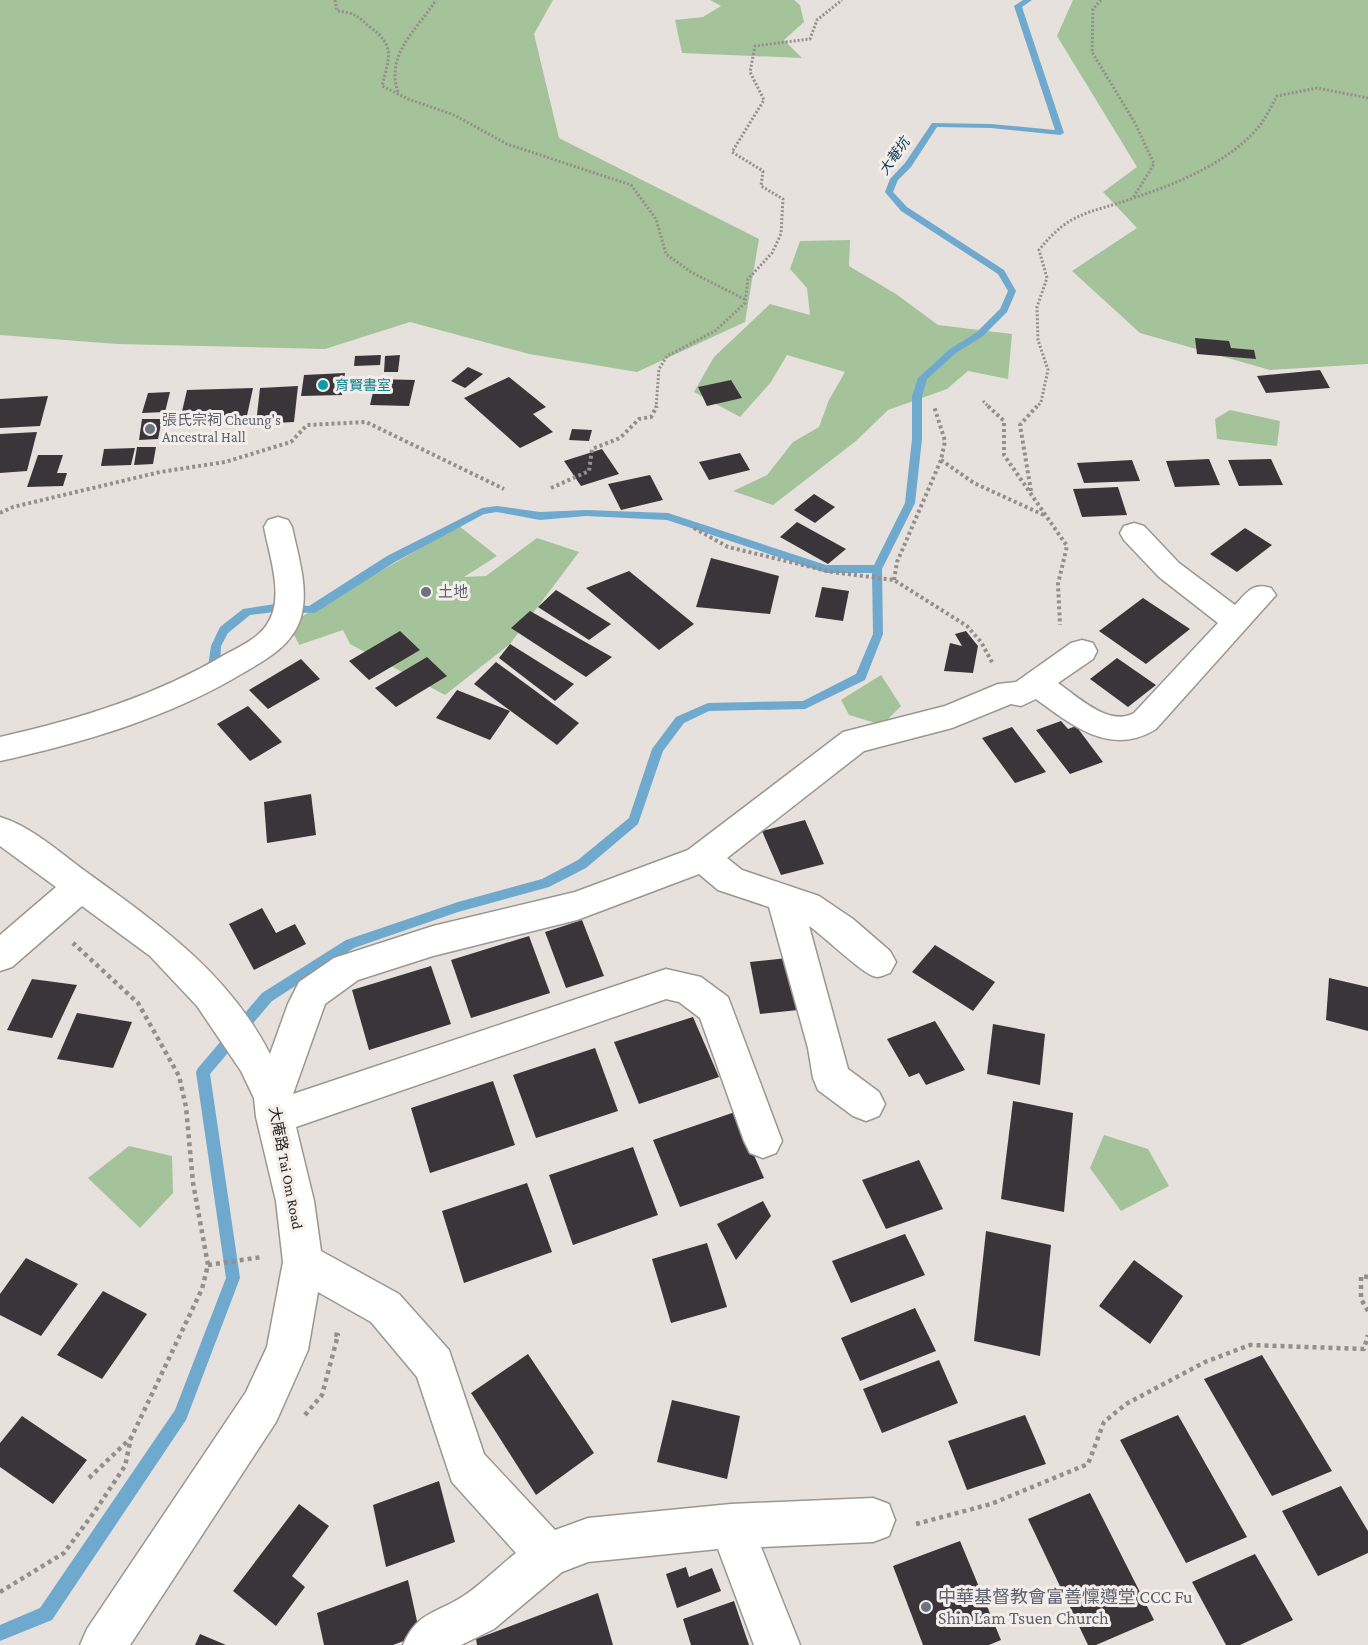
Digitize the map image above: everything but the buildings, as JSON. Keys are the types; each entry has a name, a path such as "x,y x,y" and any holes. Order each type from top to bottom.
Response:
{"street":[{"path":"0,749 90,728 166,702 204,683 269,642 287,604 278,527"},
{"path":"1134,533 1169,570 1237,621"},
{"path":"1035,683 1099,724 1119,732 1133,730 1145,721 1261,595"},
{"path":"274,1107 306,1004 312,993 346,969 433,941 577,906 700,860 854,741 952,716 1009,692 1021,694 1035,683 1071,640"},
{"name":"大庵路 Tai Om Road","path":"0,830 17,839 162,946 210,995 254,1059 274,1107 295,1200 303,1262 287,1350 261,1407 103,1645"},
{"path":"700,860 712,865 730,880 807,906 841,928 878,962"},
{"path":"0,956 81,886"},
{"path":"783,896 826,1048 831,1078 866,1104"},
{"path":"274,1107 666,984 688,988 702,996 715,1008 763,1141"},
{"path":"303,1262 385,1308 434,1365 467,1467 548,1555"},
{"path":"426,1645 439,1632 478,1613 548,1555 588,1540 731,1526 873,1520"},
{"path":"731,1526 777,1645"}],"path":[{"path":"334,0 336,10 355,13 369,26 380,29 389,42 382,86 408,99 454,115 481,132 507,144 631,185 656,219 666,254 691,272 746,300"},
{"path":"398,92 393,84 396,60 404,40 436,0"},
{"path":"551,488 589,471 592,449 620,438 639,419 651,417 657,406 659,369 667,356 715,331 746,300 748,279 769,262 786,220 783,199 761,186 763,171 732,152 747,124 764,100 750,72 755,46 810,39 817,20 842,0"},
{"path":"1101,0 1093,9 1092,52 1135,123 1154,164 1133,198"},
{"path":"1032,492 1020,425 1041,402 1048,370 1038,340 1037,307 1047,278 1039,250 1055,229 1082,211 1133,198 1233,152 1259,127 1277,96 1317,88 1368,98"},
{"path":"983,401 1004,421 1004,455 1032,492 1067,546 1058,584 1071,640"},
{"path":"894,580 897,562 941,460 945,441 934,406"},
{"path":"0,513 14,507 160,472 225,462 291,442 307,425 366,422 504,489"},
{"path":"941,460 974,483 1046,516"},
{"path":"694,528 728,546 832,572 894,580 967,626 981,642 994,669"},
{"path":"0,1592 64,1553 125,1466 131,1438 202,1289 208,1265 193,1183 186,1107 175,1068 158,1033 138,1003 74,944 58,936 40,921"},
{"path":"208,1265 217,1266 258,1258"},
{"path":"1368,1276 1361,1276 1361,1299 1368,1311"},
{"path":"873,1520 912,1525 991,1504 1088,1464 1104,1422 1119,1410 1195,1367 1223,1355 1250,1345 1364,1349 1368,1335"},
{"path":"89,1478 131,1438"}],"green space":[{"path":"0,0 553,0 534,34 559,138 759,239 745,322 637,372 529,354 410,322 325,349 117,344 0,335"},
{"path":"710,0 794,0 800,5 804,22 784,40 802,58 682,53 675,20 703,17 721,6"},
{"path":"1073,0 1368,0 1368,364 1270,370 1140,333 1072,271 1137,228 1103,192 1137,167 1057,36"},
{"path":"850,240 849,266 896,294 938,325 1012,334 1008,379 968,371 947,389 888,410 856,441 773,505 733,491 767,475 793,442 819,427 829,400 845,372 787,355 771,382 740,417 694,392 714,357 770,304 810,315 807,288 790,269 800,241"},
{"path":"1230,410 1280,421 1277,446 1217,439 1215,419"},
{"path":"459,526 497,556 464,577 486,576 537,538 579,552 510,644 445,695 350,644 343,630 299,645 289,624"},
{"path":"881,675 901,706 882,725 849,715 841,700"},
{"path":"1104,1135 1148,1149 1169,1186 1121,1211 1090,1168"},
{"path":"129,1146 172,1156 173,1193 140,1228 88,1178"}],"waterway":[{"name":"大菴坑","path":"877,569 910,503 917,439 917,396 923,378 953,351 980,334 1004,310 1012,291 1001,272 904,209 889,192 894,179 908,165 935,125 991,126 1060,133 1018,6 1028,0"},
{"path":"214,666 216,646 224,630 247,612 275,608 311,610 391,559 482,511 497,509 540,516 586,513 668,517 826,569 877,569"},
{"path":"0,1633 46,1614 181,1415 233,1278 203,1072 267,997 350,944 458,907 545,883 582,864 634,821 658,749 680,720 708,707 805,705 861,677 878,634 877,569"}],"place":[{"name":"育賢書室","path":"323,385"},
{"name":"張氏宗祠 Cheung's Ancestral Hall","path":"150,429"},
{"name":"土地","path":"426,592"},
{"name":"中華基督教會富善懍遵堂 CCC Fu Shin Lam Tsuen Church","path":"926,1607"}]}
